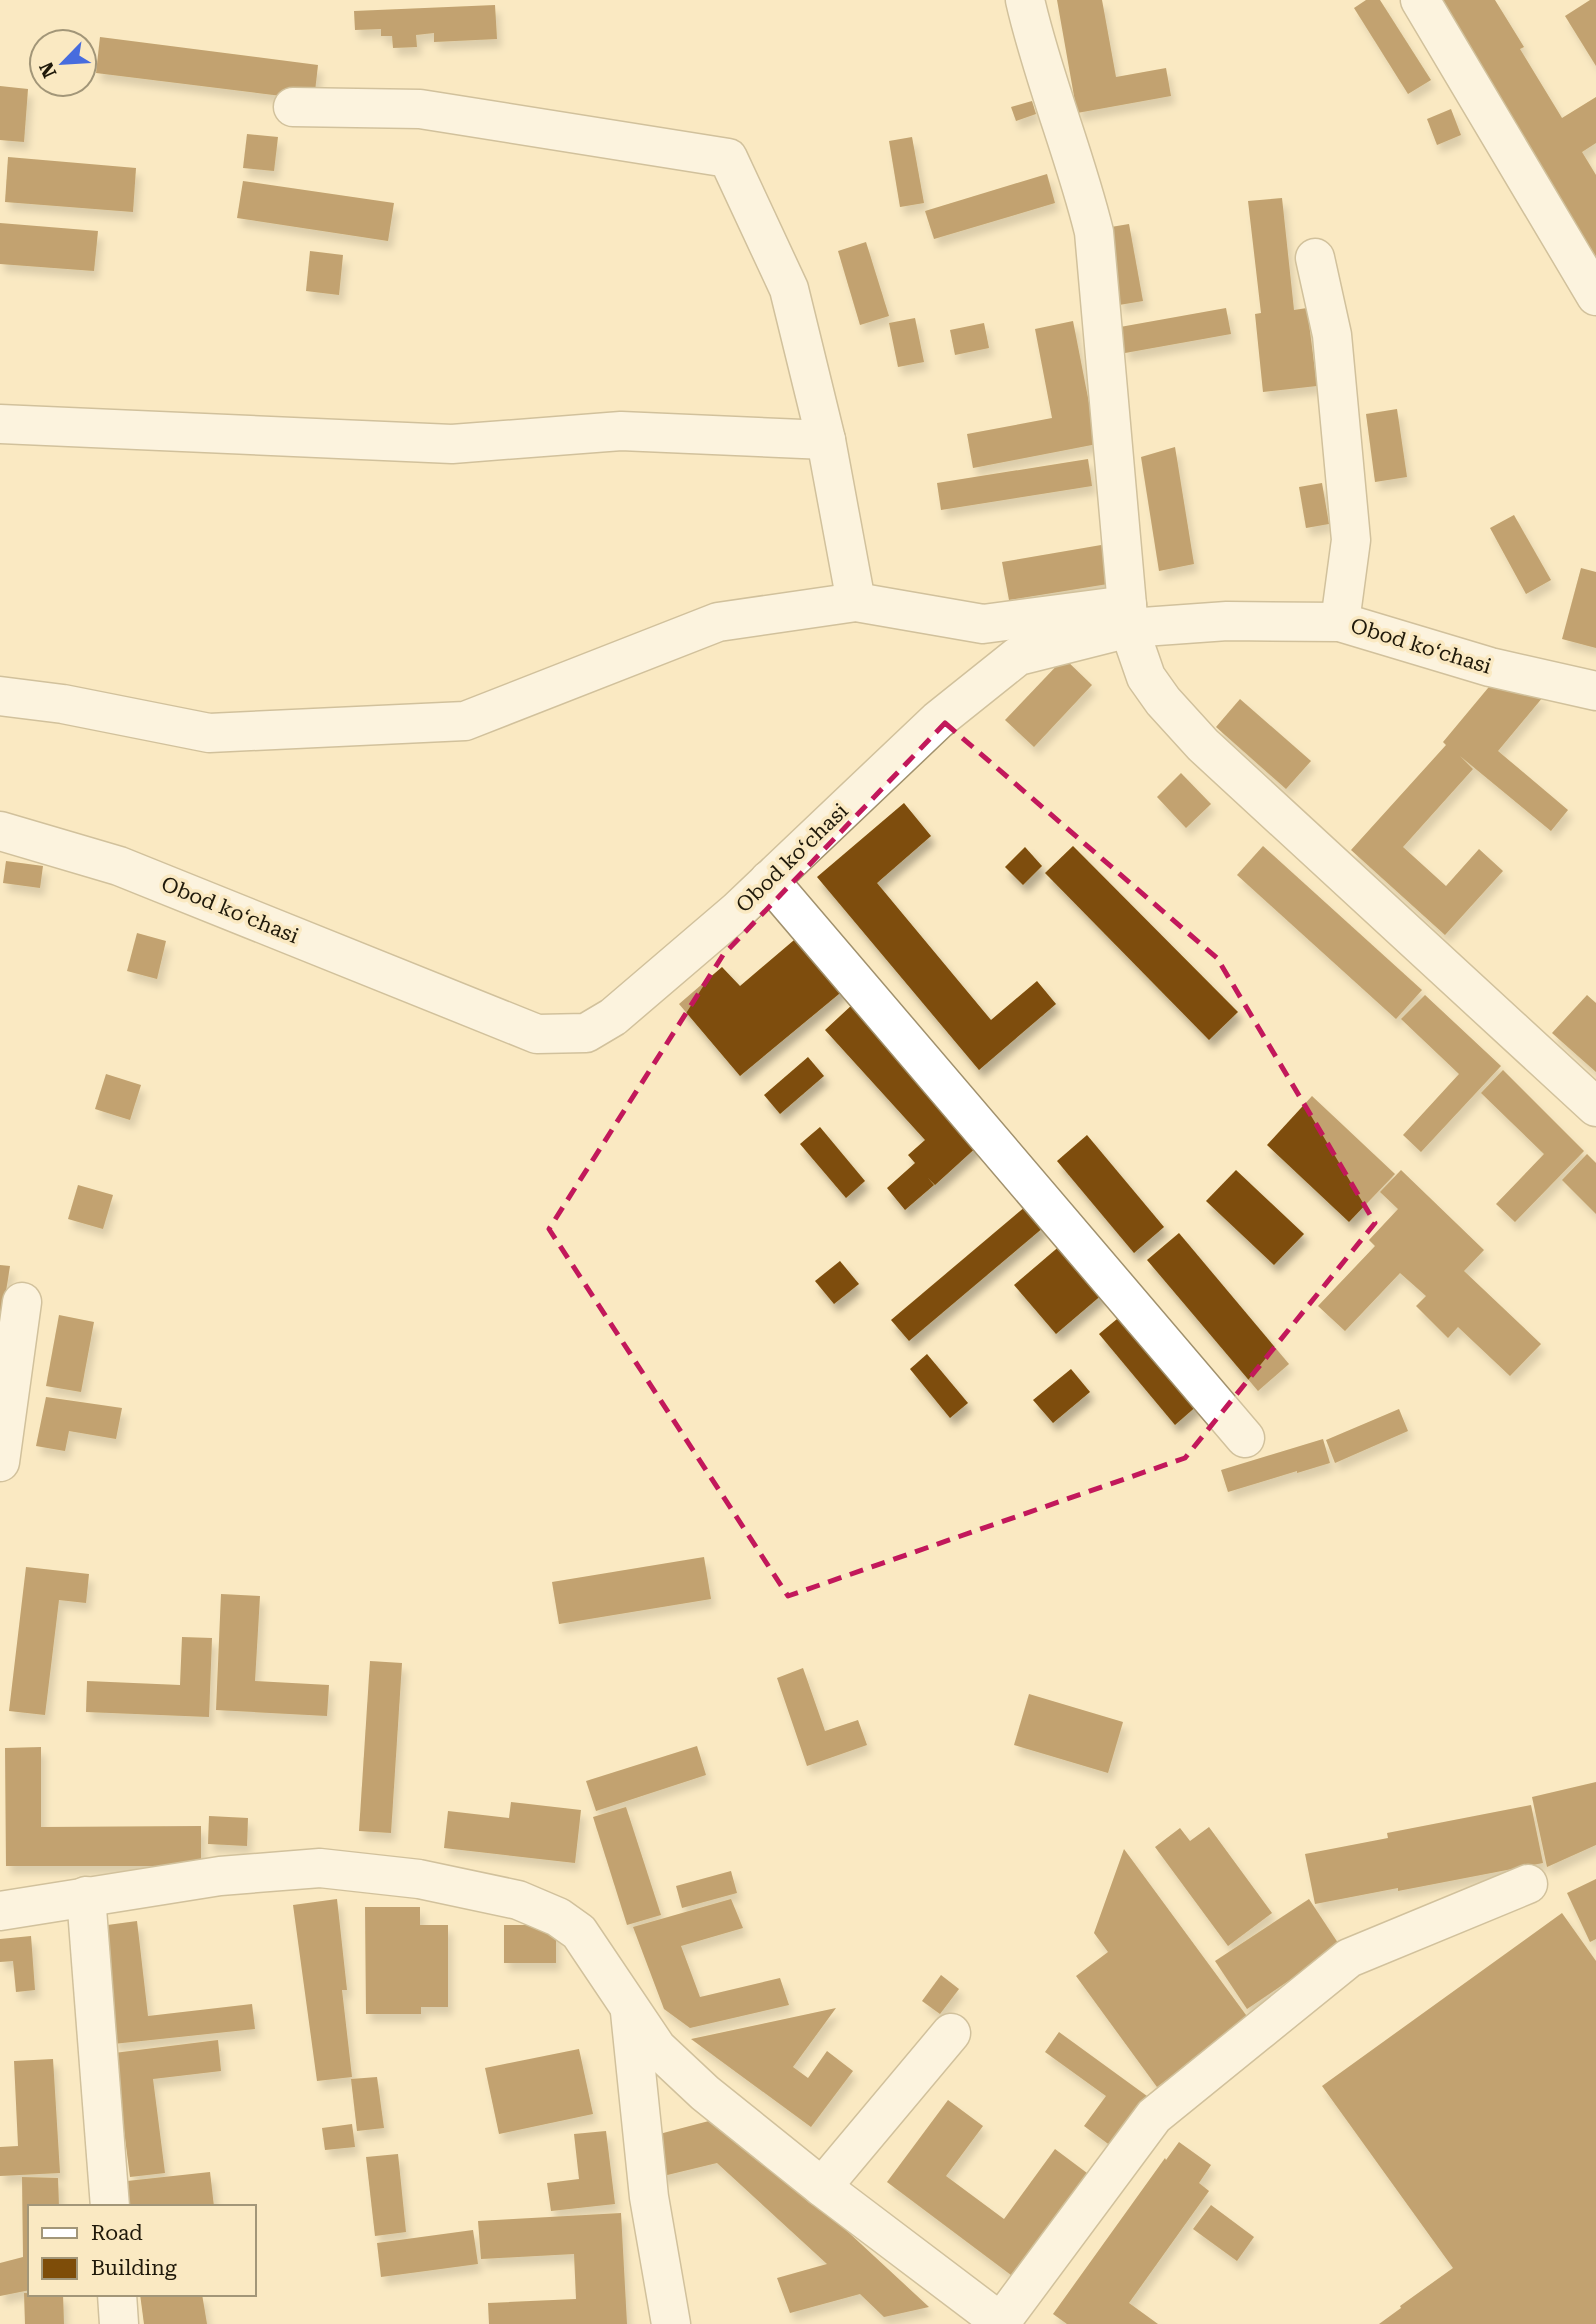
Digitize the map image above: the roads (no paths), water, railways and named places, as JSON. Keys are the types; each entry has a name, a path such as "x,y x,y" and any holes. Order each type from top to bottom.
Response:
{"street":[{"path":"1025,0 1038,56 1083,185 1094,232 1128,617 1146,677 1163,701 1203,745 1596,1107"},
{"path":"1420,0 1596,296"},
{"path":"293,107 420,109 728,158 789,289 826,440 856,602"},
{"path":"1315,258 1332,335 1351,540 1340,622"},
{"path":"0,424 452,444 621,431 826,440"},
{"path":"0,696 63,705 209,733 465,721 718,622 856,602 982,624 1128,617"},
{"name":"Obod koʻchasi","path":"0,831 118,866 537,1034 586,1033 613,1017 737,911 938,720 1018,656 1128,617 1340,622 1490,667 1596,691"},
{"path":"769,880 1245,1438"},
{"path":"0,1462 22,1302"},
{"path":"0,1911 220,1876 320,1868 419,1879 518,1900 558,1917 579,1932 657,2048 705,2094 822,2187 1002,2323 1154,2116 1349,1958 1528,1884"},
{"path":"86,1896 110,2205"},
{"path":"630,2010 649,2197 671,2324"},
{"path":"822,2187 951,2034"},
{"path":"117,2296 119,2324"}]}
